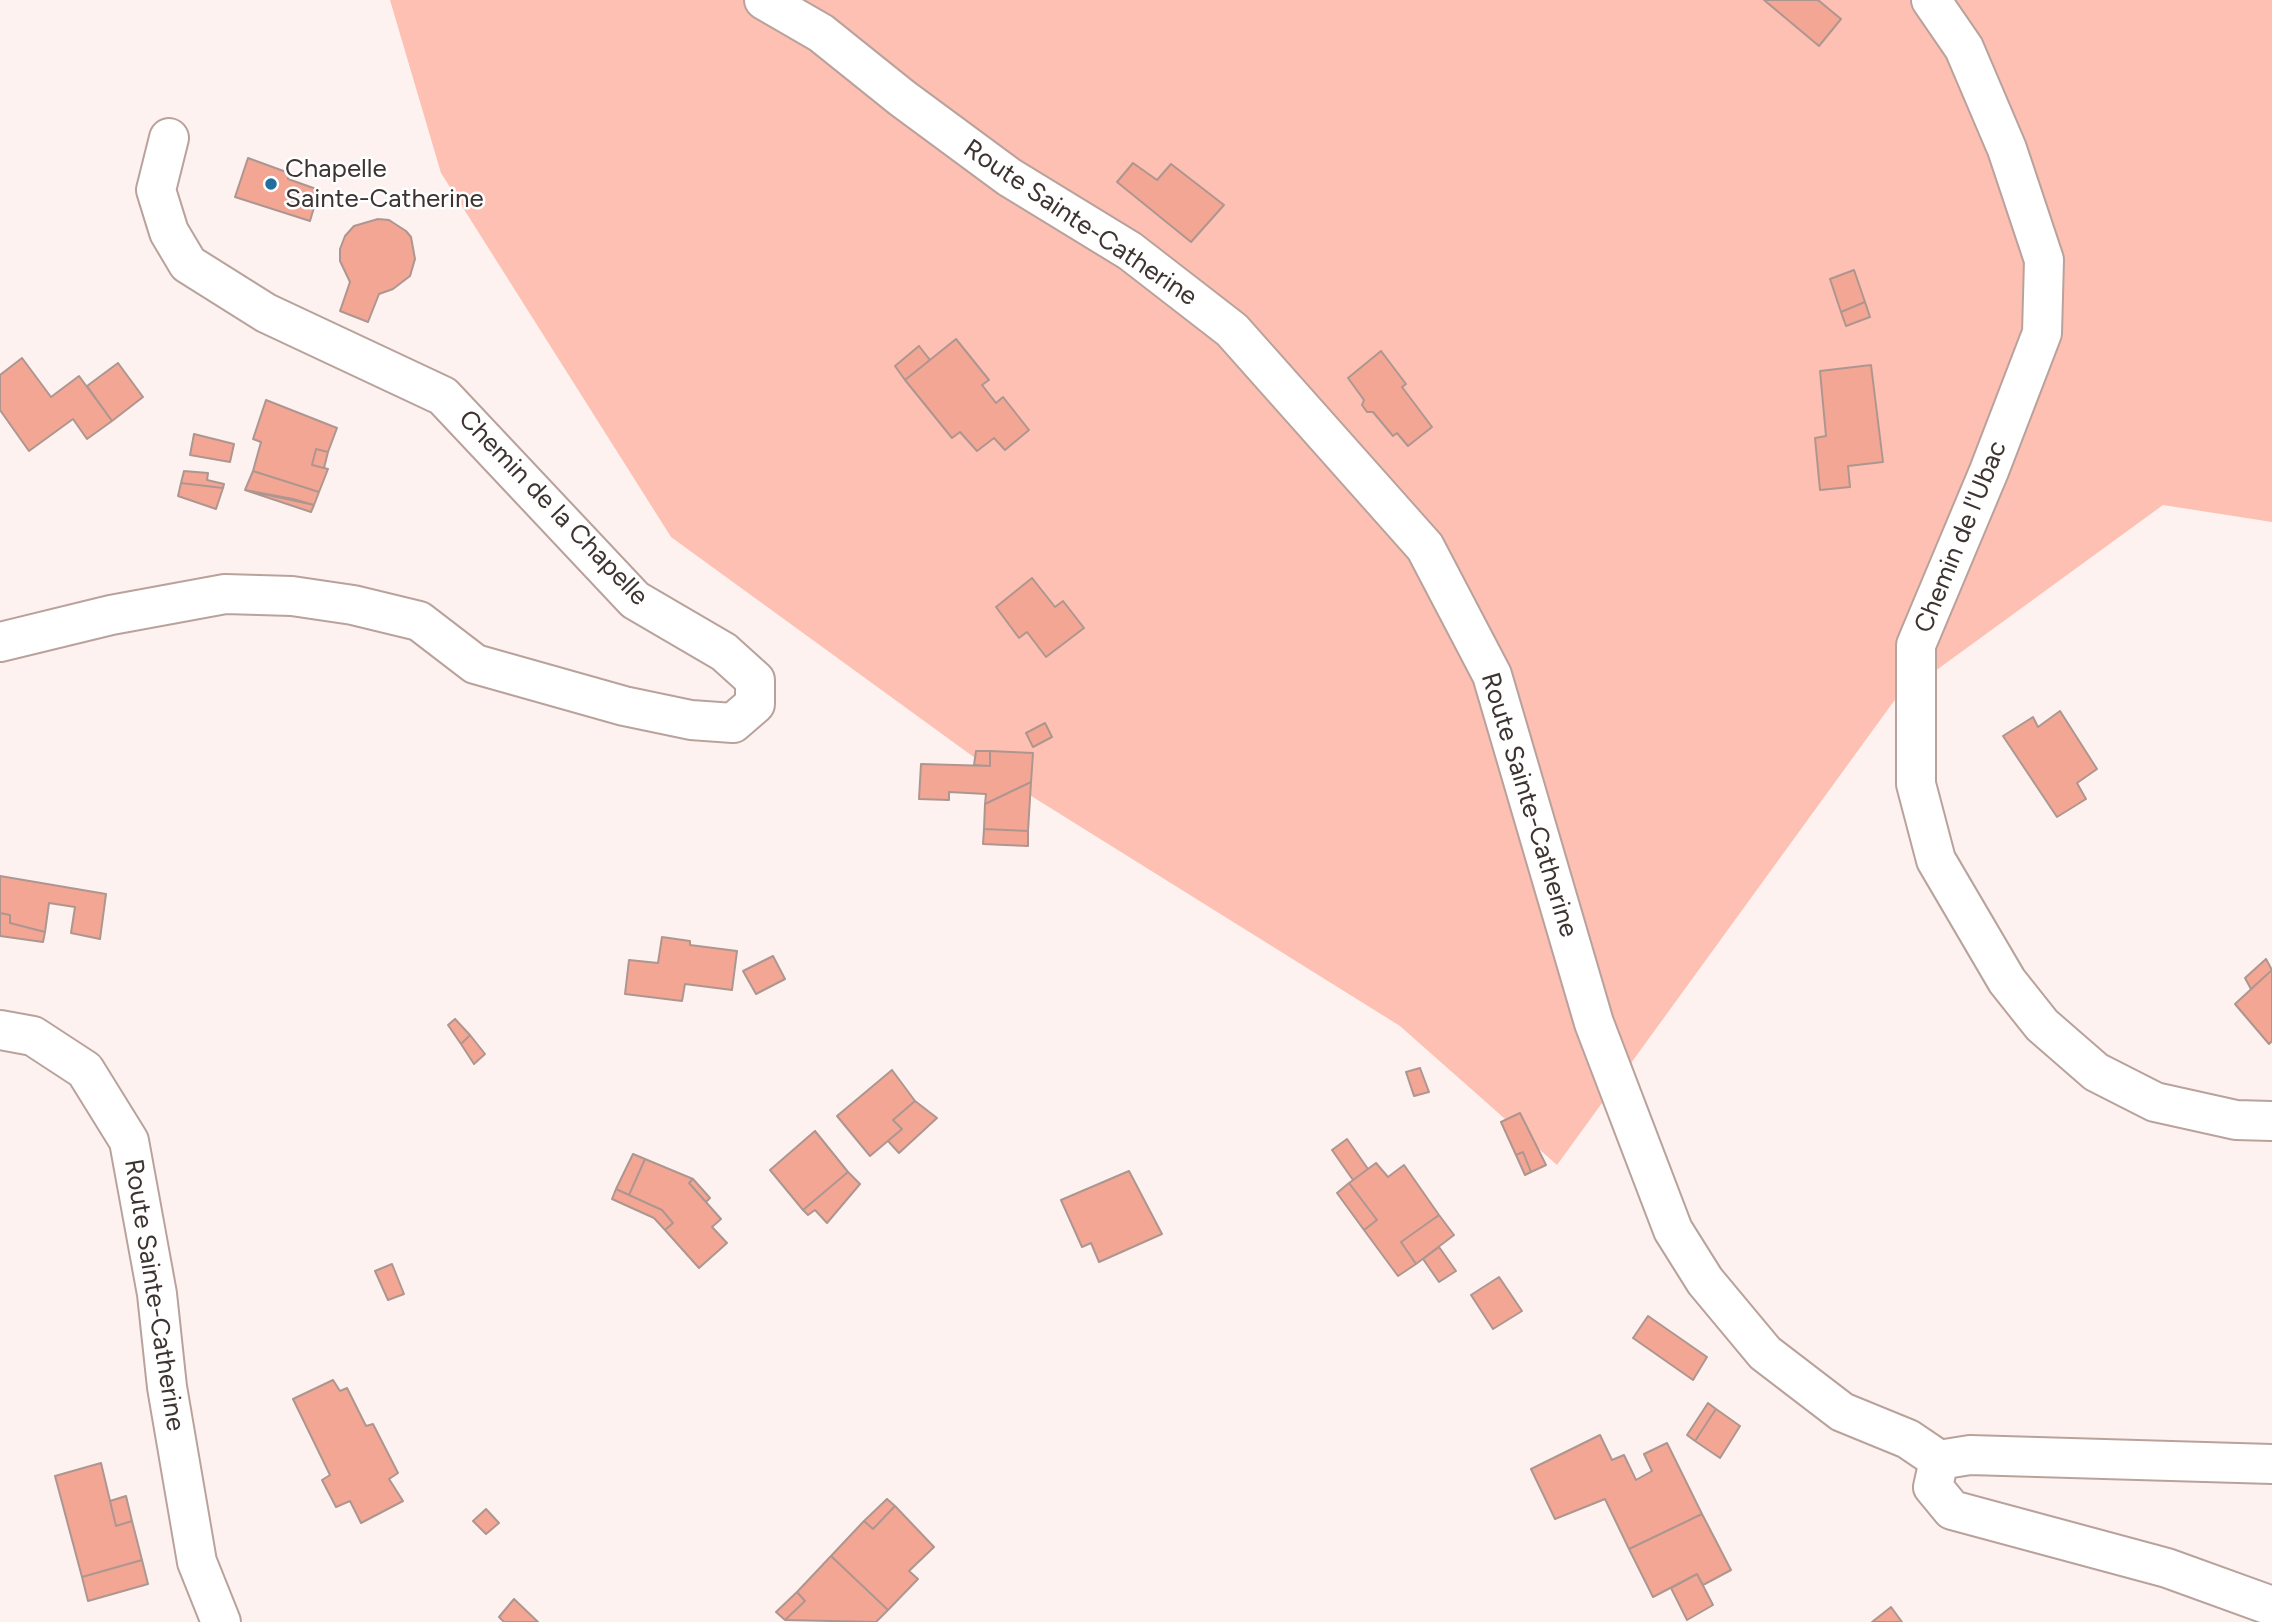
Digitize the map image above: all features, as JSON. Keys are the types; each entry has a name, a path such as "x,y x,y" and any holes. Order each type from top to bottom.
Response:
{"street":[{"name":"Route Sainte-Catherine","path":"764,0 821,33 902,99 1009,177 1130,251 1232,330 1425,547 1492,674 1594,1023 1673,1230 1705,1281 1766,1353 1842,1412 1908,1439 1939,1460"},
{"name":"Chemin de l'Ubac","path":"1931,0 1964,48 2007,149 2044,260 2042,333 1989,471 1916,645 1916,784 1936,860 2007,981 2042,1025 2096,1072 2155,1102 2236,1120 2272,1121"},
{"name":"Chemin de la Chapelle","path":"0,642 111,615 225,594 292,596 353,605 419,621 475,664 543,686 624,706 691,720 733,723 755,705 755,680 724,652 635,600 443,396 266,313 188,264 169,232 156,190 169,138"},
{"name":"Route Sainte-Catherine","path":"0,1030 33,1037 85,1070 129,1141 157,1294 167,1387 197,1562 221,1622"},
{"path":"2272,1464 1970,1455 1939,1460 1933,1487 1952,1510 2167,1568 2272,1606"}],"shaded area":[{"path":"390,0 2272,0 2272,522 2163,505 1894,701 1557,1165 1400,1026 1004,779 671,537 441,173"}],"building":[{"path":"1764,0 1818,0 1841,19 1819,46"},
{"name":"Chapelle Sainte-Catherine","path":"248,158 289,173 288,179 319,190 310,221 235,197"},
{"path":"1133,163 1157,180 1171,164 1224,205 1191,242 1117,182"},
{"path":"378,219 389,220 406,231 411,237 415,259 410,276 393,289 379,294 368,322 340,311 350,282 340,261 340,249 345,236 354,226"},
{"path":"1854,270 1865,302 1841,312 1830,279"},
{"path":"1865,302 1870,317 1846,326 1841,312"},
{"path":"956,339 989,380 982,385 996,403 1003,397 1029,430 1005,450 994,438 977,451 960,432 952,438 905,380"},
{"path":"919,346 930,360 905,380 895,366"},
{"path":"1381,351 1406,384 1402,387 1432,427 1408,446 1397,433 1393,436 1373,412 1367,412 1362,405 1364,400 1348,378"},
{"path":"22,358 51,397 79,376 112,421 87,439 73,419 29,451 0,410 0,375"},
{"path":"118,363 143,397 112,421 87,386"},
{"path":"1871,365 1883,462 1848,466 1850,487 1820,490 1815,438 1826,436 1820,371"},
{"path":"266,400 337,428 328,452 316,449 312,465 328,469 319,492 253,471 261,442 253,439"},
{"path":"194,434 234,444 230,462 190,455"},
{"path":"316,449 328,452 324,468 312,465"},
{"path":"184,471 208,473 207,480 224,484 223,488 181,483"},
{"path":"253,471 319,492 314,505 245,490"},
{"path":"181,483 223,488 216,509 178,496"},
{"path":"245,490 293,499 314,505 311,512"},
{"path":"1032,578 1055,607 1063,601 1084,628 1046,657 1027,632 1019,638 996,607"},
{"path":"2060,711 2097,769 2077,783 2086,799 2057,817 2003,736 2033,717 2038,727"},
{"path":"1045,723 1052,737 1033,747 1026,733"},
{"path":"976,751 990,751 990,766 974,765"},
{"path":"990,751 1033,753 1031,782 985,804 986,794 949,792 949,800 919,799 921,764 990,766"},
{"path":"1031,782 1028,831 984,829 985,804"},
{"path":"984,829 1028,831 1028,846 983,844"},
{"path":"0,876 106,894 100,939 71,933 75,907 49,903 45,932 10,923 10,915 0,913"},
{"path":"0,913 10,915 10,923 45,932 43,942 0,936"},
{"path":"662,937 690,941 690,945 737,951 732,990 685,984 682,1001 625,994 629,960 658,963"},
{"path":"773,956 785,979 756,994 743,971"},
{"path":"2266,959 2272,970 2251,989 2245,978"},
{"path":"2272,970 2272,1041 2269,1044 2235,1004"},
{"path":"455,1019 470,1035 461,1044 448,1025"},
{"path":"470,1035 485,1054 474,1064 461,1044"},
{"path":"1420,1068 1429,1092 1414,1096 1406,1072"},
{"path":"892,1070 915,1101 893,1120 902,1129 870,1156 837,1116"},
{"path":"915,1101 937,1118 899,1153 888,1141 902,1129 893,1120"},
{"path":"1520,1113 1546,1165 1531,1172 1523,1152 1516,1155 1501,1122"},
{"path":"815,1131 848,1172 803,1210 770,1170"},
{"path":"1347,1139 1368,1169 1353,1180 1332,1150"},
{"path":"1523,1152 1531,1172 1525,1175 1516,1155"},
{"path":"633,1154 645,1159 629,1195 616,1189"},
{"path":"645,1159 693,1179 689,1183 721,1219 712,1227 727,1243 699,1268 665,1230 673,1223 662,1210 629,1195"},
{"path":"1376,1163 1388,1177 1404,1165 1439,1215 1401,1242 1416,1264 1398,1276 1364,1230 1377,1220 1349,1183"},
{"path":"1129,1171 1162,1234 1099,1262 1091,1243 1082,1247 1061,1200"},
{"path":"848,1172 860,1184 827,1223 815,1210 808,1215 803,1210"},
{"path":"693,1179 710,1198 706,1202 689,1183"},
{"path":"1349,1183 1377,1220 1364,1230 1337,1193"},
{"path":"616,1189 662,1210 673,1223 665,1230 654,1218 612,1199"},
{"path":"1439,1215 1454,1235 1416,1264 1401,1242"},
{"path":"1439,1247 1456,1271 1439,1282 1423,1259"},
{"path":"392,1264 404,1294 388,1300 375,1271"},
{"path":"1499,1277 1522,1311 1493,1329 1471,1295"},
{"path":"1648,1316 1707,1357 1693,1380 1633,1338"},
{"path":"333,1380 340,1391 347,1388 366,1426 373,1424 398,1473 389,1479 403,1501 361,1523 350,1501 336,1507 322,1480 330,1475 293,1399"},
{"path":"1708,1403 1716,1409 1695,1441 1687,1435"},
{"path":"1716,1409 1740,1426 1720,1458 1695,1441"},
{"path":"1600,1435 1612,1460 1624,1455 1636,1480 1652,1471 1644,1454 1667,1443 1702,1514 1629,1549 1605,1499 1555,1519 1531,1469"},
{"path":"101,1463 116,1526 132,1521 142,1560 82,1577 55,1476"},
{"path":"126,1496 132,1521 116,1526 110,1501"},
{"path":"887,1499 895,1506 873,1529 864,1521"},
{"path":"895,1506 934,1547 909,1571 918,1579 888,1610 831,1556 864,1521 873,1529"},
{"path":"486,1509 499,1523 486,1534 473,1521"},
{"path":"1702,1514 1731,1570 1703,1585 1697,1574 1653,1597 1629,1549"},
{"path":"831,1556 888,1610 876,1622 785,1620 805,1601 797,1592"},
{"path":"142,1560 148,1584 88,1601 82,1577"},
{"path":"1697,1574 1713,1605 1687,1620 1671,1588"},
{"path":"797,1592 805,1601 785,1620 776,1612"},
{"path":"514,1599 538,1622 504,1622 499,1617"},
{"path":"1891,1607 1902,1622 1872,1622"}],"place":[{"name":"Chapelle Sainte-Catherine","path":"271,184"}]}
